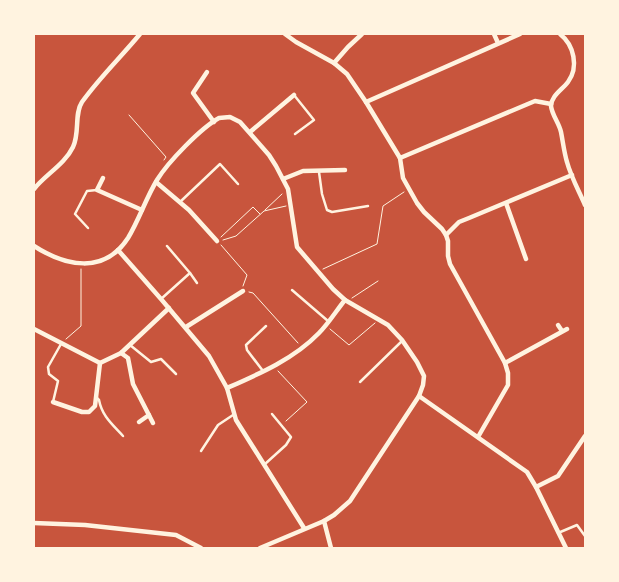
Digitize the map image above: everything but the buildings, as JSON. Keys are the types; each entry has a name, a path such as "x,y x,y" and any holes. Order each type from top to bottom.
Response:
{"street":[{"path":"34,190 40,181 61,163 74,146 81,104 105,72 140,34"},
{"path":"285,34 334,63 347,74 400,158 403,178 408,188 424,212 446,235 450,264 505,363 508,373 508,385 478,437"},
{"path":"334,63 362,34"},
{"path":"494,34 498,43"},
{"path":"366,102 520,34"},
{"path":"560,34 569,44 573,55 574,68 569,80 556,94 551,104 561,130 567,162 585,204"},
{"path":"207,72 193,93 214,122"},
{"path":"250,132 294,95"},
{"path":"400,158 535,101 551,104"},
{"path":"34,246 65,262 81,263 102,260 118,250 128,237 156,182 168,164 222,117 234,118 240,122 269,156 288,189 297,246 319,273 346,300 393,328 417,362 424,376 419,396 350,501 324,521 260,548"},
{"path":"283,179 303,171 346,170"},
{"path":"446,235 459,222 572,175"},
{"path":"103,178 97,190 142,210"},
{"path":"156,182 180,202 217,241"},
{"path":"506,203 526,259"},
{"path":"118,250 210,356 227,388 236,420 304,528"},
{"path":"186,327 242,291"},
{"path":"227,388 264,372 302,347 319,333 346,300"},
{"path":"100,363 122,353 169,308"},
{"path":"505,363 565,330 558,325"},
{"path":"34,329 100,363"},
{"path":"122,353 128,358 133,384 153,423"},
{"path":"53,402 82,412 89,412 95,406 100,363"},
{"path":"419,396 527,472 566,548"},
{"path":"139,422 149,415"},
{"path":"536,487 558,476 585,436"},
{"path":"324,521 331,548"},
{"path":"34,523 85,525 176,535 201,548"}],"lane":[{"path":"294,95 314,120 296,134"},
{"path":"180,202 220,164 238,184"},
{"path":"319,170 322,194 327,210 332,212 368,206"},
{"path":"88,228 75,214 87,192 97,190"},
{"path":"167,246 198,283"},
{"path":"161,298 190,272"},
{"path":"292,290 327,323"},
{"path":"264,372 247,350 246,344 266,326"},
{"path":"360,382 402,340"},
{"path":"53,402 58,381 50,374 48,367 61,343"},
{"path":"130,345 151,362 161,359 176,374"},
{"path":"96,397 107,420 123,436"},
{"path":"201,451 218,425 235,414"},
{"path":"264,465 286,445 291,437 272,414"},
{"path":"558,533 577,525 585,536"}],"path":[{"path":"129,115 166,156 163,160 168,164"},
{"path":"319,273 325,268 377,244 382,206 408,188"},
{"path":"217,241 236,236 288,189"},
{"path":"264,211 290,205"},
{"path":"217,241 228,228 253,207 260,214"},
{"path":"217,241 247,276 242,291 253,293 302,347"},
{"path":"61,343 80,326 81,263"},
{"path":"346,300 378,282"},
{"path":"327,323 349,345 379,320"},
{"path":"275,366 307,402 281,425"}]}
